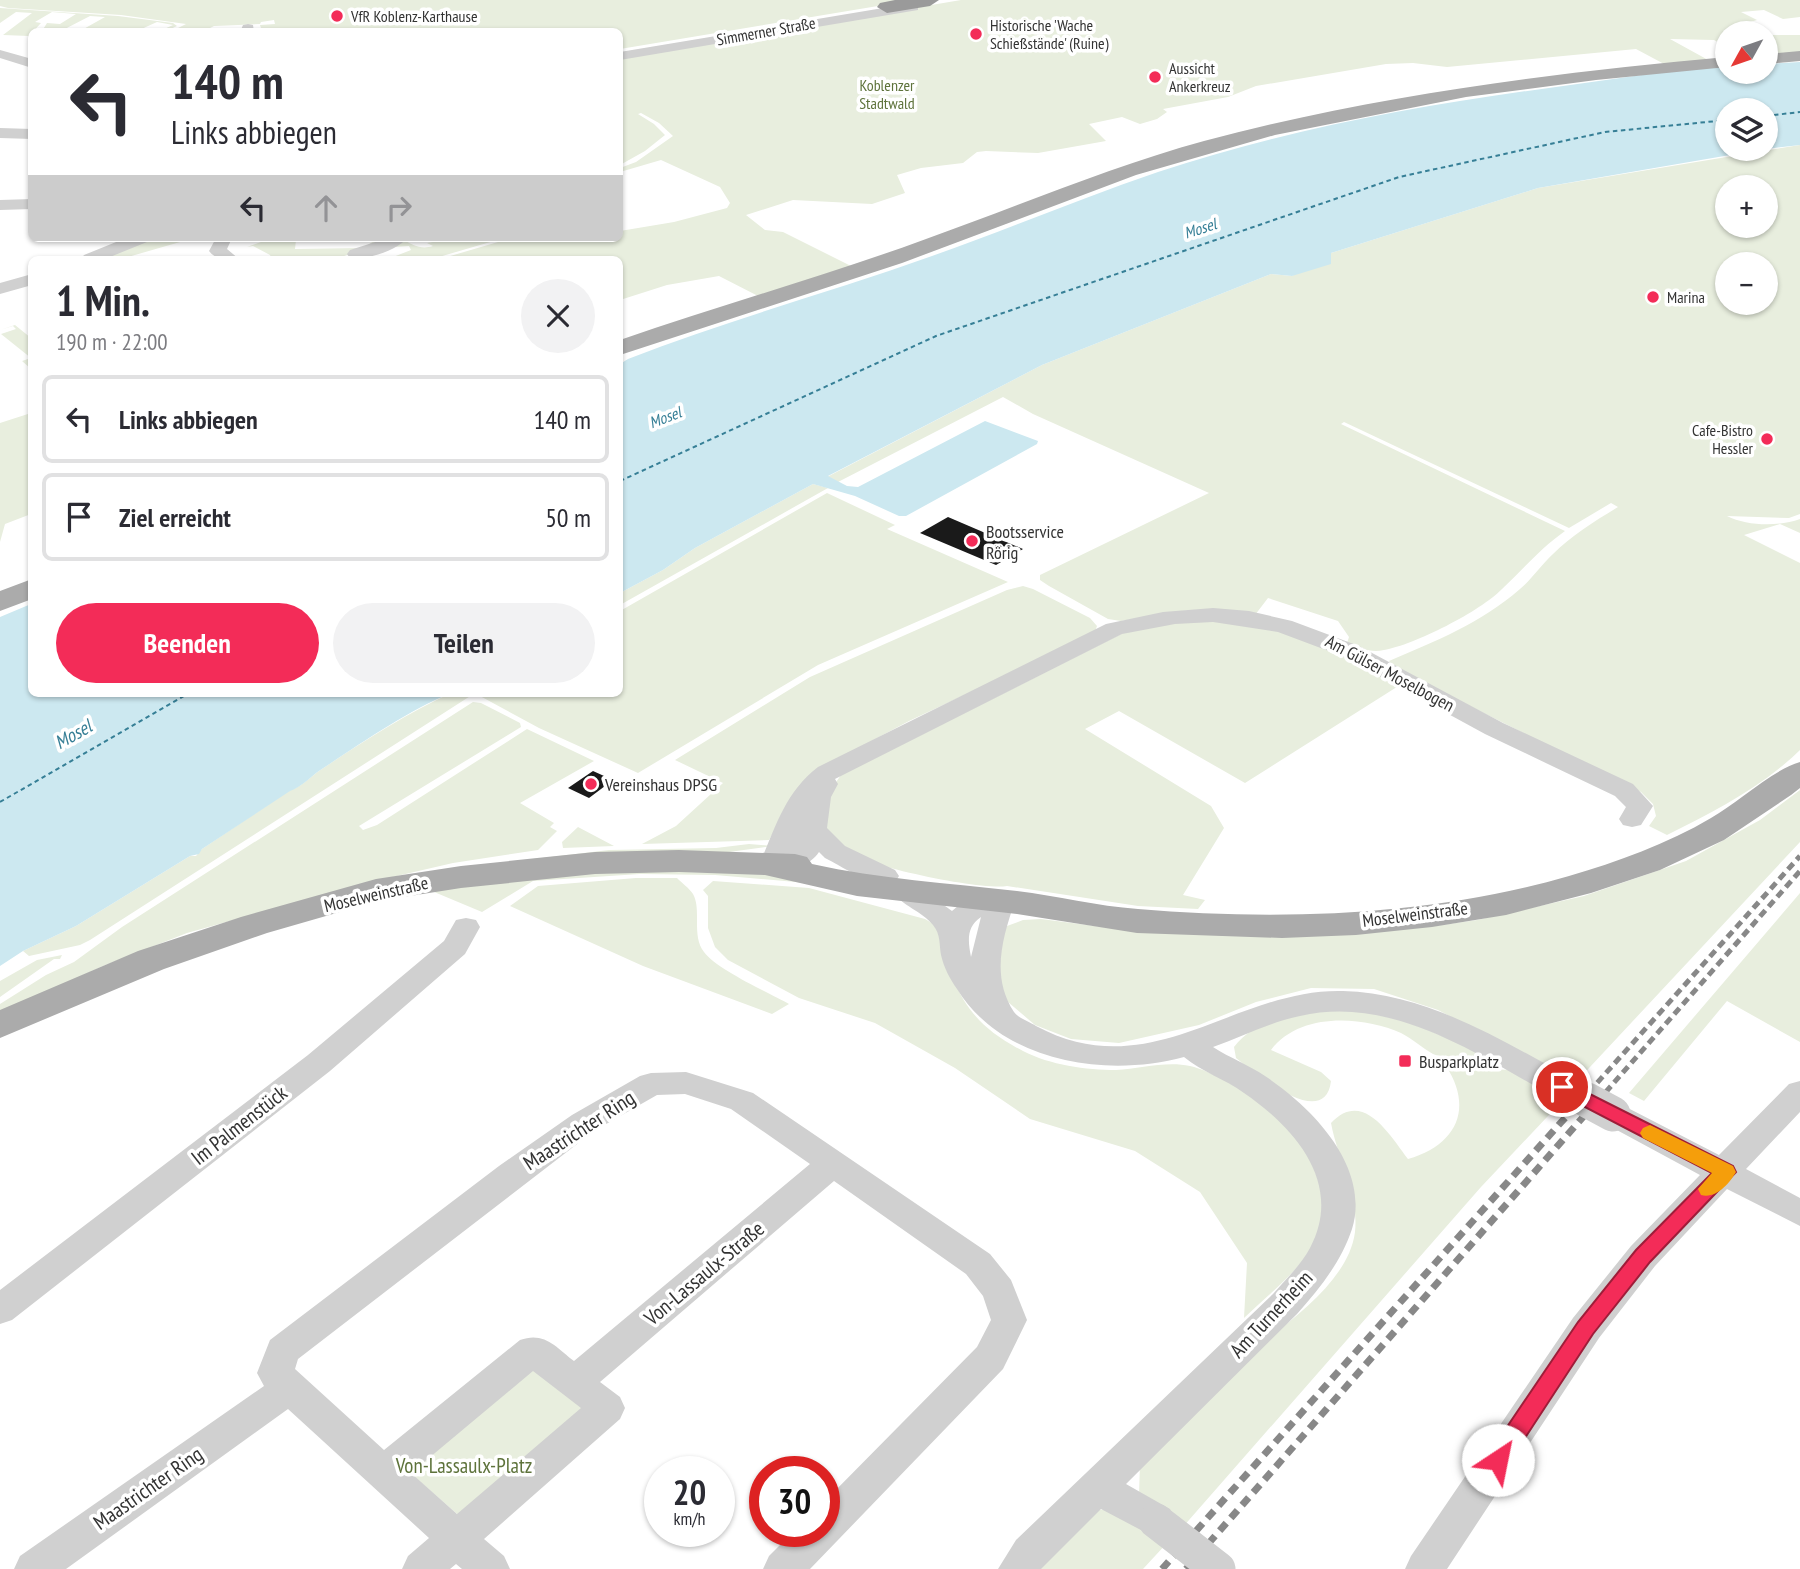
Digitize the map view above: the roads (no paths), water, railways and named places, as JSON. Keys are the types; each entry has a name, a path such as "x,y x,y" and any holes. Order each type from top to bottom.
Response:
{"highway":[{"path":"887,7 943,0"},
{"path":"921,2 952,0"}],"main road":[{"path":"1778,58 1800,56"},
{"path":"623,347 895,258 1078,188 1210,146 1364,110 1476,90 1608,73 1715,63"},
{"path":"0,602 28,590"},
{"name":"Moselweinstraße","path":"0,1025 151,960 254,925 376,890 461,877 585,864 679,861 773,866 805,875 895,883 953,898 1001,901 1137,921 1242,926 1381,920 1440,914 1538,895 1644,863 1732,821 1800,772"}],"street":[{"name":"Simmerner Straße","path":"623,53 921,2"},
{"name":"Simmerner Straße","path":"623,53 887,7"},
{"path":"1,52 25,62"},
{"path":"0,127 28,127"},
{"path":"4,201 28,204"},
{"path":"97,256 131,242"},
{"path":"223,242 218,251 225,256"},
{"path":"356,254 393,242"},
{"path":"0,289 28,280"},
{"name":"Am Gülser Moselbogen","path":"773,866 802,797 817,779 1114,629 1165,618 1212,615 1255,619 1319,636 1374,662 1477,720 1624,790 1640,806 1632,818"},
{"name":"Am Gülser Moselbogen","path":"815,832 816,799 843,765"},
{"path":"773,866 802,855 812,844 815,832"},
{"path":"815,832 835,852 895,883 942,917 955,937"},
{"path":"1001,901 980,906 958,923 955,937 959,962 969,987 984,1004 1016,1029 1049,1045 1104,1056 1141,1056 1191,1045 1278,1010 1321,1001 1366,1002 1400,1008 1431,1018 1800,1213"},
{"path":"1001,901 989,936 984,969 993,1000 1016,1029"},
{"name":"Im Palmenstück","path":"0,1310 319,1063 455,947 466,927"},
{"name":"Am Turnerheim","path":"1018,1569 1030,1553 1285,1304 1326,1252 1337,1202 1332,1170 1310,1131 1275,1100 1191,1045"},
{"name":"Maastrichter Ring","path":"34,1569 290,1388 275,1373 283,1350 511,1175 583,1123 651,1084 686,1083 741,1101 978,1264 999,1290 1009,1320 990,1359 840,1512"},
{"path":"1425,1569 1586,1328 1643,1256 1800,1092"},
{"name":"Von-Lassaulx-Straße","path":"575,1382 833,1163"},
{"path":"385,1472 533,1349 607,1408 422,1569"},
{"path":"290,1388 490,1569"},
{"path":"1097,1487 1156,1521 1218,1569"},
{"name":"Maastrichter Ring","path":"783,1569 805,1547"}],"water":[{"name":"Mosel","path":"1800,62 1800,145 1778,148 1778,98 1715,98 1715,158 1538,188 1331,253 1331,264 1292,276 1271,274 1042,365 828,476 847,486 858,487 985,421 1038,441 1037,444 906,516 899,516 855,496 813,484 695,548 663,570 623,591 623,362 628,359 932,256 1158,172 1256,143 1405,110 1715,67 1715,84 1778,84 1778,63"},
{"name":"Mosel","path":"28,605 28,697 442,697 370,737 299,787 202,849 199,854 190,856 76,926 23,951 0,966 0,617"}],"railway":[{"path":"1580,1102 1800,856"},
{"path":"1597,1102 1800,871"},
{"path":"1162,1569 1581,1100"},
{"path":"1186,1569 1598,1100"}],"place":[{"name":"VfR Koblenz-Karthause","path":"337,16"},
{"name":"Historische 'Wache Schießstände' (Ruine)","path":"976,34"},
{"name":"Aussicht Ankerkreuz","path":"1155,77"},
{"name":"Marina","path":"1653,297"},
{"name":"Cafe-Bistro Hessler","path":"1767,439"},
{"name":"Bootsservice Rörig","path":"972,541"},
{"name":"Vereinshaus DPSG","path":"591,784"},
{"name":"Busparkplatz","path":"1405,1061"}],"park label":[{"name":"Koblenzer Stadtwald","path":"887,94"},
{"name":"Von-Lassaulx-Platz","path":"464,1465"}]}
